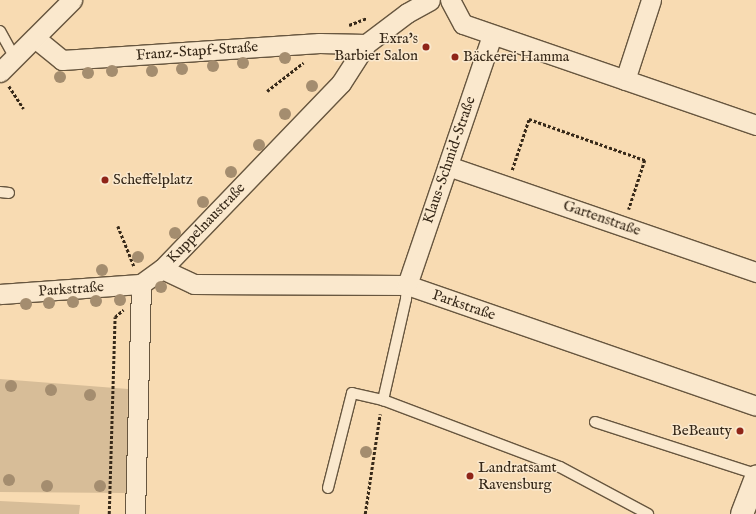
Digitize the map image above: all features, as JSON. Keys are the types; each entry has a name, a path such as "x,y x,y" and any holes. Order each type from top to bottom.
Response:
{"main road":[{"path":"742,514 756,476"}],"street":[{"path":"3,76 15,58 72,0"},
{"name":"Kuppelnaustraße","path":"141,288 162,269 341,83 366,44 404,6 430,0"},
{"path":"450,0 463,24 756,125"},
{"path":"625,80 651,0"},
{"name":"Klaus-Schmid-Straße","path":"407,285 492,35"},
{"name":"Franz-Stapf-Straße","path":"35,38 62,60 319,43 366,44"},
{"name":"Gartenstraße","path":"448,166 756,272"},
{"name":"Parkstraße","path":"162,269 194,284 407,285 756,406"},
{"path":"135,514 141,288"},
{"name":"Parkstraße","path":"0,294 141,288"}],"lane":[{"path":"0,31 15,58"},
{"path":"383,400 407,285"},
{"path":"328,488 352,393 383,400 560,466 648,514"},
{"path":"595,422 756,476"}],"path":[{"path":"267,90 302,64 319,43 348,25 369,18"},
{"path":"3,76 24,109"},
{"path":"506,186 529,119 645,160 624,226"},
{"path":"108,514 115,317 141,288 118,226"},
{"path":"365,514 376,428 383,400"}],"shaded area":[{"path":"0,379 128,389 127,493 0,492"},
{"path":"0,501 80,505 79,514 0,514"}],"place":[{"name":"Exra's Barbier Salon","path":"426,47"},
{"name":"Bäckerei Hamma","path":"455,57"},
{"name":"Scheffelplatz","path":"105,180"},
{"name":"BeBeauty","path":"740,431"},
{"name":"Landratsamt Ravensburg","path":"470,476"}]}
